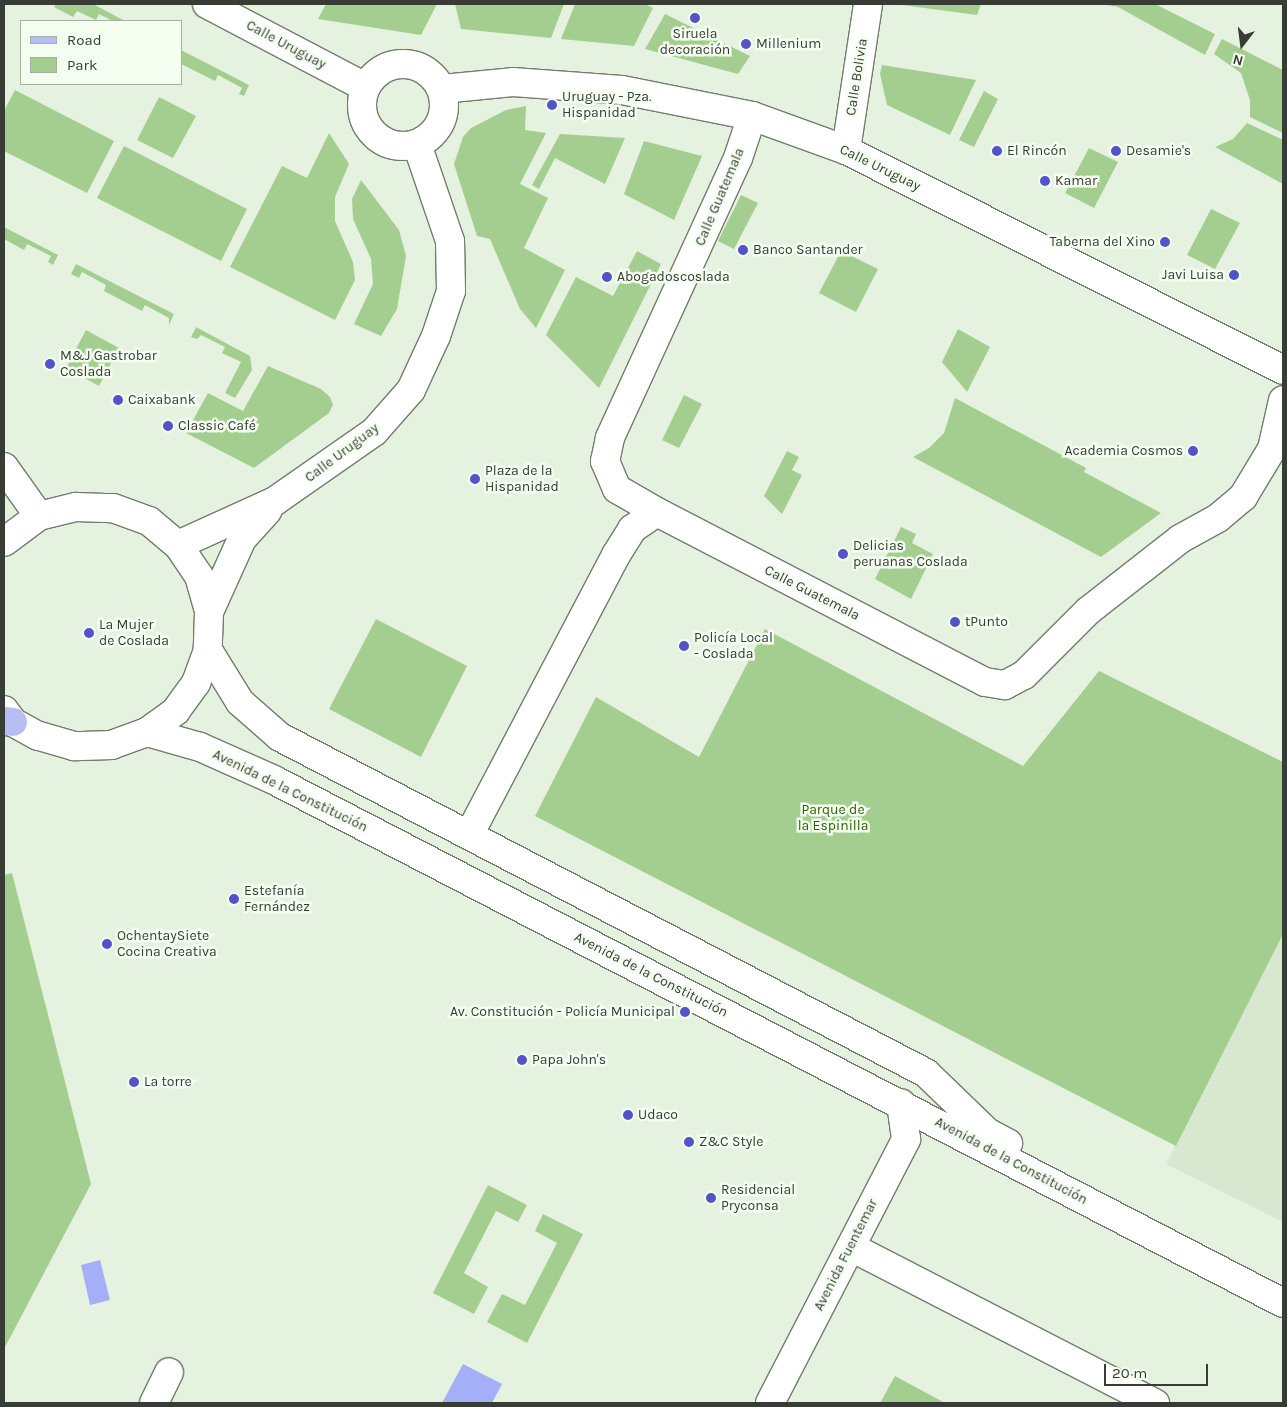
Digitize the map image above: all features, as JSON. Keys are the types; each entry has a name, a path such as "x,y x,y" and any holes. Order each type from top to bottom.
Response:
{"street":[{"name":"Calle Uruguay","path":"207,4 365,87"},
{"name":"Calle Bolivia","path":"846,150 868,4"},
{"path":"395,64 414,64 431,73 442,89 446,106 442,123 431,136 416,144 397,146 379,139 366,125 361,106 365,87 377,72 395,64"},
{"name":"Calle Uruguay","path":"442,89 513,82 622,90 752,116 846,150 1283,370"},
{"name":"Calle Guatemala","path":"752,116 738,158 610,438 605,461 617,489 657,512 985,682 1005,685 1024,675 1088,611 1180,539 1218,518 1243,497 1272,449 1283,400"},
{"name":"Calle Uruguay","path":"178,545 275,501 374,432 411,390 436,336 451,292 450,242 416,144"},
{"path":"4,467 39,516"},
{"name":"Calle Uruguay","path":"209,612 242,539 275,501"},
{"path":"4,542 39,516 76,507 113,508 149,522 178,545 199,576 209,612 208,650 196,683 176,711 147,732 112,745 74,746 38,736 7,717"},
{"path":"468,835 616,555 632,529 657,512"},
{"name":"Avenida de la Constitución","path":"208,650 240,702 280,737 926,1073 987,1132 1109,1202 1148,1233"},
{"name":"Avenida de la Constitución","path":"147,732 200,747 274,780 901,1103 1283,1303"},
{"name":"Avenida Fuentemar","path":"770,1403 906,1138 901,1103"},
{"path":"850,1247 1155,1403"},
{"path":"154,1403 170,1372"}],"shaded area":[{"path":"1283,934 1283,1222 1166,1164"}],"green space":[{"path":"56,4 93,4 123,20 111,20 99,14 96,20 77,11 73,17 54,7"},
{"path":"326,4 437,4 421,35 318,19"},
{"path":"455,4 564,4 551,38 461,29"},
{"path":"575,4 645,4 653,8 634,46 561,39"},
{"path":"895,4 981,4 977,15"},
{"path":"1101,4 1155,4 1215,34 1205,55 1118,7"},
{"path":"665,14 750,56 738,74 645,49"},
{"path":"1222,39 1283,70 1283,133 1250,117 1250,100 1241,73 1214,54"},
{"path":"182,51 249,85 244,96 239,94 242,88 218,75 215,81 182,64"},
{"path":"882,65 976,80 950,135 887,105 880,74"},
{"path":"15,90 114,141 87,193 4,151 4,111"},
{"path":"984,91 998,99 974,147 959,140"},
{"path":"159,97 196,116 173,158 137,140"},
{"path":"526,106 525,130 546,133 520,184 548,198 524,248 565,270 536,328 520,309 490,239 477,236 454,164 463,137 471,128 506,110"},
{"path":"1247,123 1283,140 1283,184 1215,147 1233,139"},
{"path":"329,133 349,164 335,197 335,221 353,262 355,280 335,320 230,267 282,166 307,178"},
{"path":"560,134 625,138 605,184 555,158 539,189 532,185"},
{"path":"644,141 702,156 674,220 624,194"},
{"path":"124,146 247,209 221,261 97,198"},
{"path":"1089,148 1118,162 1094,208 1065,193"},
{"path":"361,180 399,230 406,256 397,309 381,336 354,324 373,284 371,259 353,219 352,199"},
{"path":"741,195 758,203 734,249 718,241"},
{"path":"1211,209 1240,223 1215,269 1187,255"},
{"path":"4,227 58,255 53,265 48,262 51,256 27,244 24,250 4,239"},
{"path":"637,251 661,264 599,388 546,335 576,277 613,296"},
{"path":"841,251 878,269 856,312 819,293"},
{"path":"76,264 174,314 169,325 169,318 145,305 142,311 104,291 106,285 82,272 79,278 71,274"},
{"path":"196,327 250,356 252,370 235,398 225,393 241,362 222,353 225,347 201,335 197,339 191,337"},
{"path":"958,329 990,347 967,392 942,362"},
{"path":"86,330 119,348 99,386 66,368"},
{"path":"268,366 321,389 330,397 333,405 329,413 254,468 186,433 208,393 243,411"},
{"path":"684,395 702,404 679,448 662,440"},
{"path":"955,398 1086,468 1084,472 1161,513 1101,557 913,457 929,448 944,433"},
{"path":"787,451 799,457 792,470 802,475 782,514 764,496"},
{"path":"901,527 916,534 912,543 933,554 911,599 875,579"},
{"path":"376,619 467,666 421,757 329,709"},
{"name":"Parque de la Espinilla","path":"765,629 1023,766 1099,671 1283,762 1283,934 1176,1146 535,816 596,697 699,757"},
{"path":"12,873 91,1184 4,1349 4,875"},
{"path":"488,1185 527,1205 518,1222 496,1211 464,1273 488,1287 474,1314 433,1293"},
{"path":"543,1214 583,1234 527,1343 487,1322 502,1294 525,1305 557,1243 535,1231"},
{"path":"895,1376 945,1403 880,1403"}],"water":[{"path":"100,1260 110,1300 90,1305 81,1265"},
{"path":"463,1364 502,1384 492,1403 442,1403"}],"place":[{"name":"Siruela decoración","path":"695,18"},
{"name":"Millenium","path":"746,44"},
{"name":"Uruguay - Pza. Hispanidad","path":"552,105"},
{"name":"El Rincón","path":"997,151"},
{"name":"Desamie's","path":"1116,151"},
{"name":"Kamar","path":"1045,181"},
{"name":"Taberna del Xino","path":"1165,242"},
{"name":"Banco Santander","path":"743,250"},
{"name":"Javi Luisa","path":"1234,275"},
{"name":"Abogadoscoslada","path":"607,277"},
{"name":"M&J Gastrobar Coslada","path":"50,364"},
{"name":"Caixabank","path":"118,400"},
{"name":"Classic Café","path":"168,426"},
{"name":"Academia Cosmos","path":"1193,451"},
{"name":"Plaza de la Hispanidad","path":"475,479"},
{"name":"Delicias peruanas Coslada","path":"843,554"},
{"name":"tPunto","path":"955,622"},
{"name":"La Mujer de Coslada","path":"89,633"},
{"name":"Policía Local - Coslada","path":"684,646"},
{"name":"Estefanía Fernández","path":"234,899"},
{"name":"OchentaySiete Cocina Creativa","path":"107,944"},
{"name":"Av. Constitución - Policía Municipal","path":"685,1012"},
{"name":"Papa John's","path":"522,1060"},
{"name":"La torre","path":"134,1082"},
{"name":"Udaco","path":"628,1115"},
{"name":"Z&C Style","path":"689,1142"},
{"name":"Residencial Pryconsa","path":"711,1198"}]}
